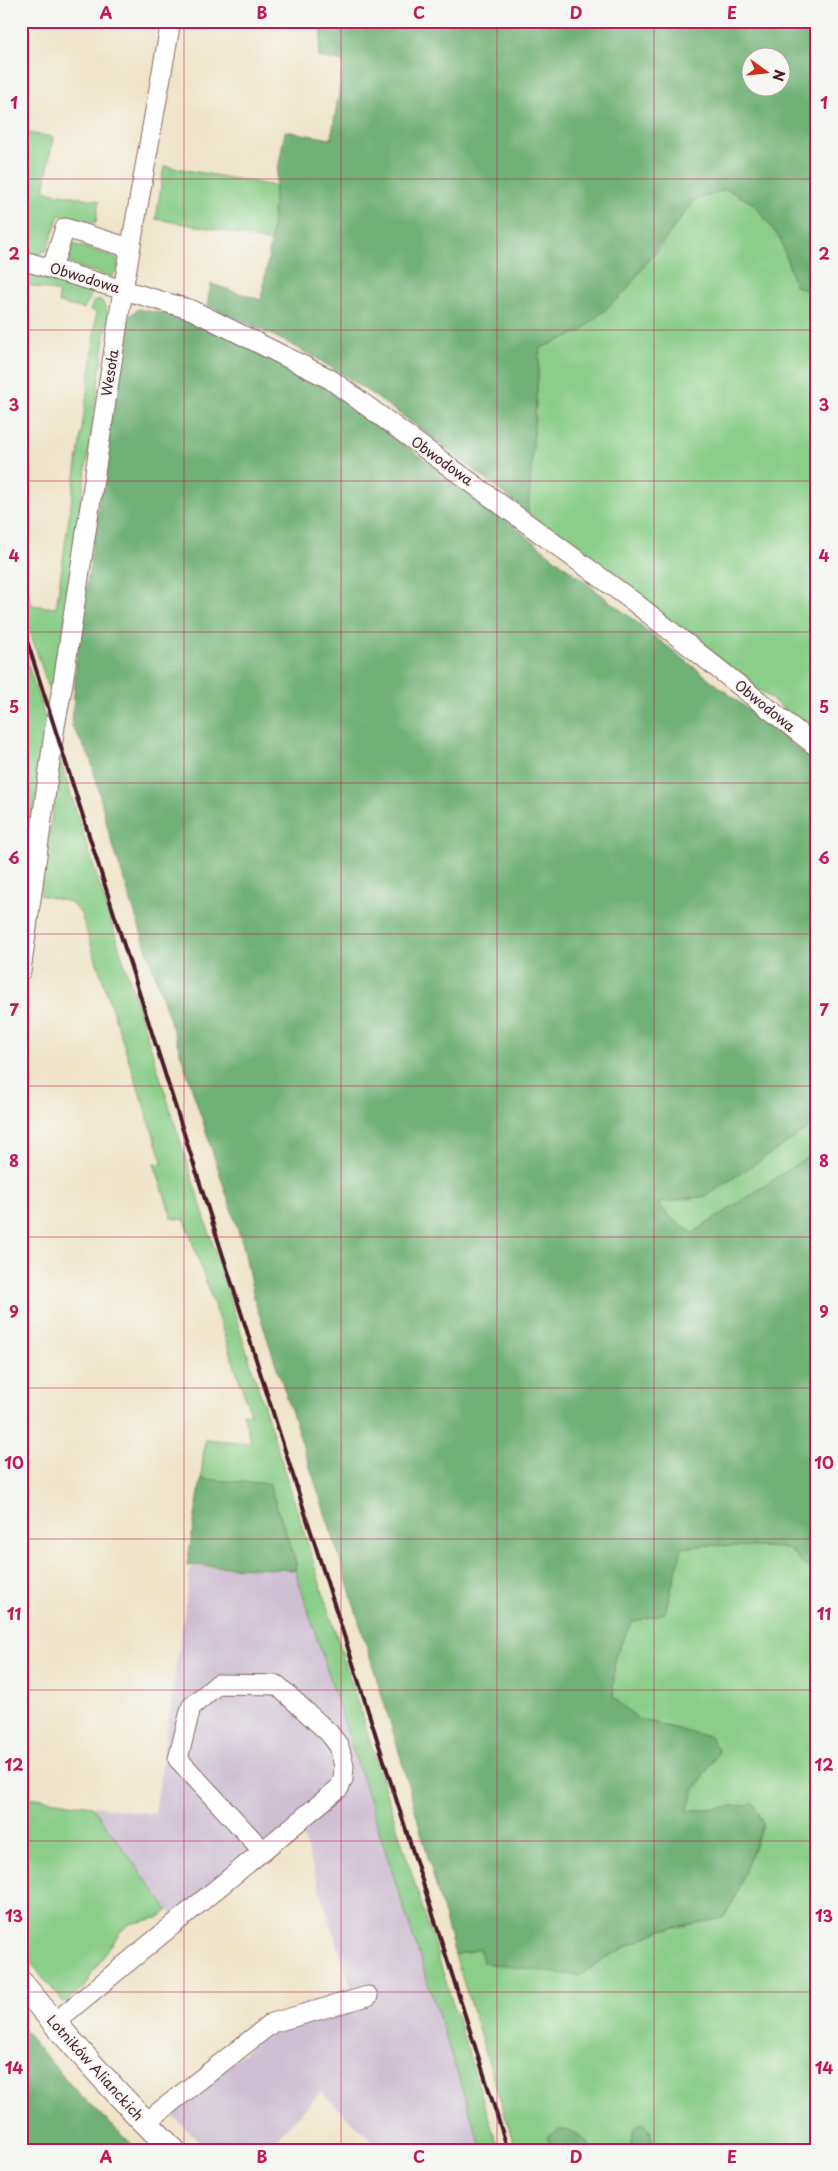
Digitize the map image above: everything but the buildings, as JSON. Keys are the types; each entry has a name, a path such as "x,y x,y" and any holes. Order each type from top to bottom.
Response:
{"main road":[{"name":"Lotników Alianckich","path":"21,1983 54,2023 145,2123 173,2150"}],"street":[{"name":"Wesoła","path":"21,971 29,845 62,689 122,290 171,21"},
{"path":"52,268 65,228 130,248"},
{"name":"Obwodowa","path":"21,260 192,310 234,329 330,379 634,602 817,748"},
{"path":"54,2023 340,1788 344,1766 339,1746 329,1733 277,1685 218,1684 191,1708 178,1759 263,1851"},
{"path":"145,2123 272,2023 368,1996"}],"shaded area":[{"path":"191,1566 295,1570 297,1573 482,2150 382,2150 321,2092 265,2150 208,2150 170,2113 304,2004 351,1987 303,1836 297,1823 182,1920 171,1913 92,1806 155,1814"}],"green space":[{"path":"323,21 817,21 817,294 795,286 781,240 754,204 726,189 693,201 624,293 580,332 540,348 528,513 380,400 329,366 300,349 207,305 211,284 261,300 271,242 275,186 285,131 331,139 344,62 318,57"},
{"path":"21,132 53,137 44,191 99,201 96,223 59,215 47,250 36,255 21,251"},
{"path":"164,166 275,186 271,242 220,230 156,219"},
{"path":"726,189 754,204 781,240 795,286 817,294 817,734 528,513 540,348 580,331 659,249 693,201"},
{"path":"70,243 115,257 118,262 117,270 111,277 71,265 63,254"},
{"path":"21,270 86,288 91,296 84,309 59,303 58,292 21,283"},
{"path":"101,300 108,316 54,691 51,695 21,604 21,566 32,605 56,608 93,352 96,312 90,310 94,301"},
{"path":"138,309 167,314 206,326 317,381 480,500 817,763 817,1123 706,1196 658,1203 669,1217 693,1233 817,1151 817,1577 787,1548 706,1545 682,1548 665,1613 632,1622 615,1656 613,1697 638,1719 710,1737 719,1751 694,1791 687,1811 754,1804 763,1825 731,1906 723,1918 661,1930 614,1953 578,1976 483,1963 480,1949 455,1955 398,1748 334,1540 254,1298 243,1245 110,837 91,760 72,726 76,661 122,336 129,316"},
{"path":"21,643 47,724 34,809 30,819 21,826 21,803 25,798 21,783"},
{"path":"60,760 499,2150 482,2150 295,1570 296,1562 269,1484 201,1479 205,1439 251,1443 243,1413 251,1414 185,1220 172,1218 154,1163 163,1164 81,914 70,902 40,895"},
{"path":"817,1123 817,1151 693,1233 669,1217 658,1203 706,1196"},
{"path":"201,1479 269,1484 296,1563 295,1570 187,1565"},
{"path":"706,1545 787,1548 817,1577 817,2150 653,2150 650,2130 634,2129 630,2150 593,2150 583,2138 567,2131 547,2137 552,2150 516,2150 455,1955 480,1949 578,1976 614,1953 661,1930 723,1918 731,1906 763,1825 753,1804 687,1811 694,1791 719,1751 710,1737 638,1719 613,1697 615,1656 632,1622 665,1613 682,1548"},
{"path":"21,1796 92,1806 168,1910 158,1918 130,1924 122,1930 83,1989 64,2003 21,1951"},
{"path":"21,2027 74,2089 138,2150 21,2150"},
{"path":"643,2123 650,2130 653,2150 630,2150 634,2128"},
{"path":"559,2130 569,2131 578,2135 593,2150 552,2150 547,2137"}],"railway":[{"path":"21,622 508,2150"}]}
